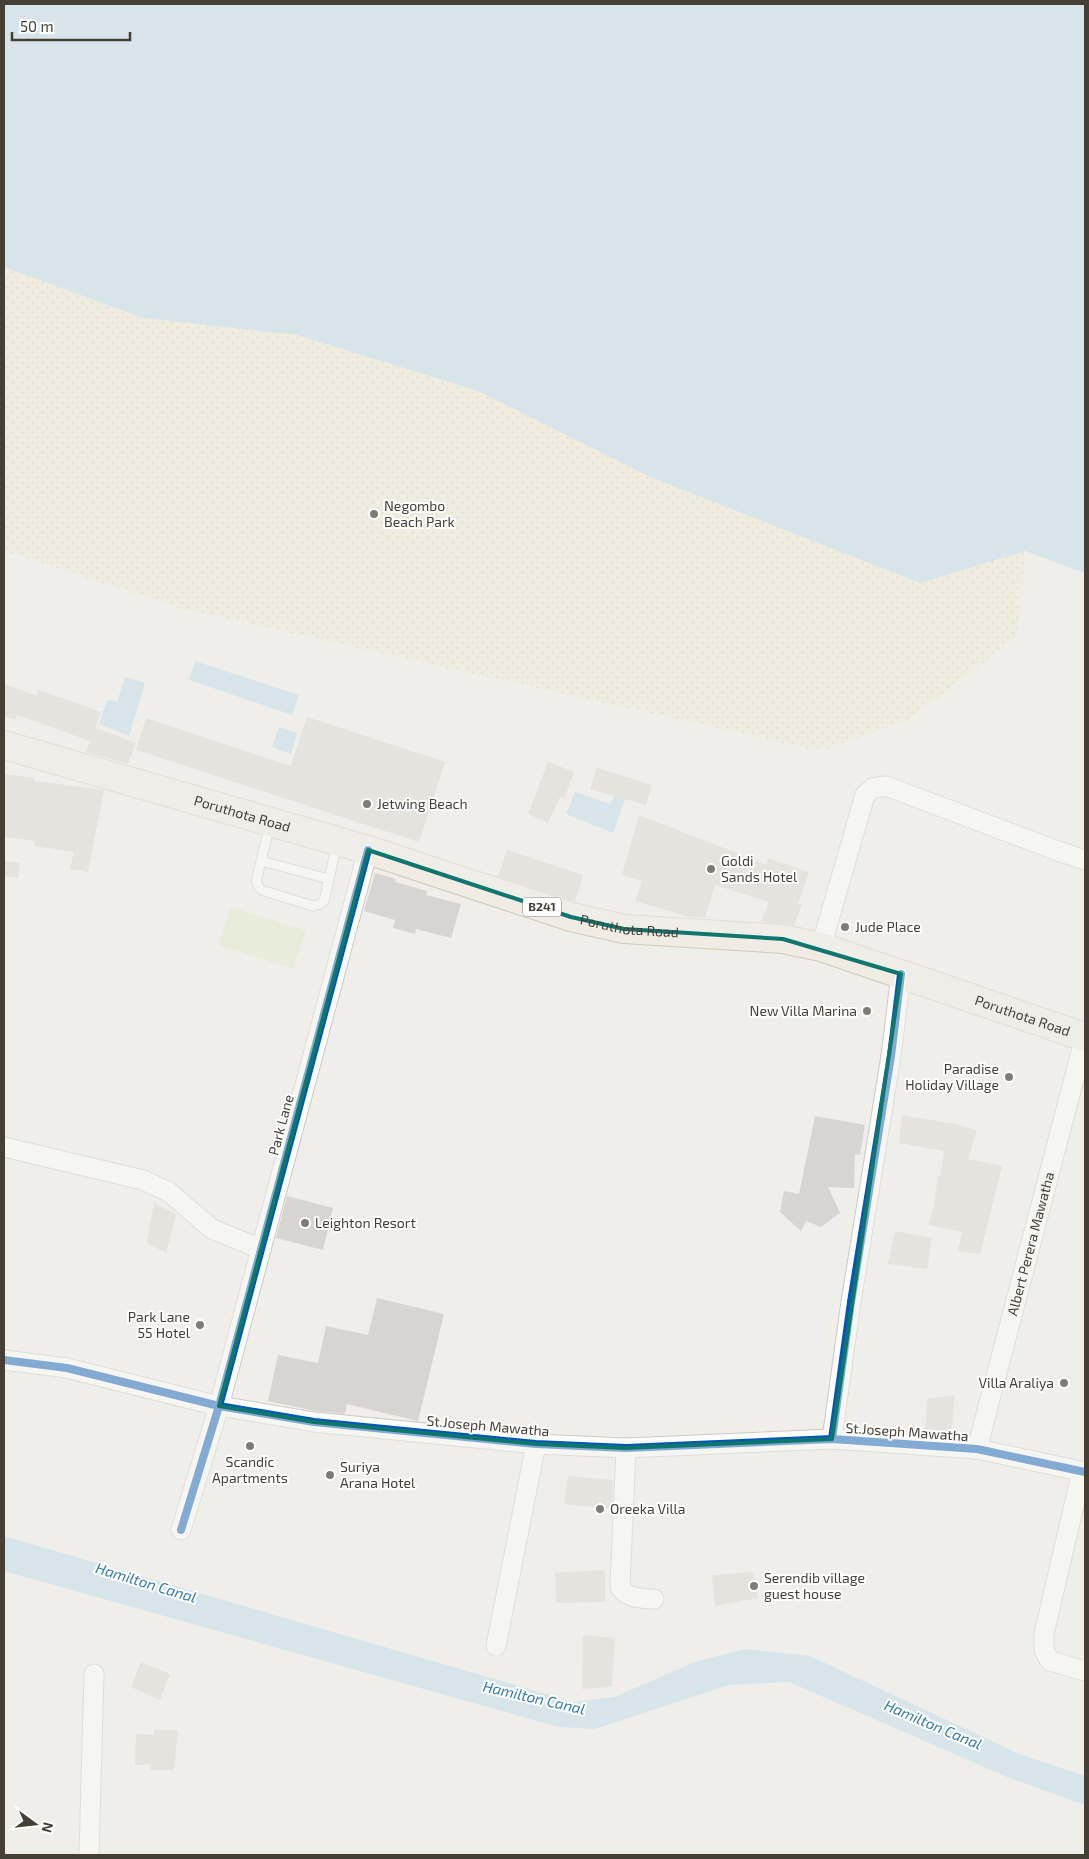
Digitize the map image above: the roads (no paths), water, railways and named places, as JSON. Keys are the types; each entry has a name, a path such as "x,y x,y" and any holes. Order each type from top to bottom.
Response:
{"main road":[{"name":"Poruthota Road","path":"4,745 368,850 570,917 624,929 783,939 821,947 1085,1037"}],"street":[{"path":"821,947 865,796 873,788 886,786 1040,845 1085,860"},
{"name":"Park Lane","path":"182,1530 261,1249 368,850"},
{"path":"832,1439 851,1302 891,1056 901,974"},
{"name":"Albert Perera Mawatha","path":"977,1450 1085,1037"},
{"path":"4,1147 143,1180 169,1192 212,1229 261,1249"},
{"name":"St.Joseph Mawatha","path":"4,1360 67,1368 218,1406 314,1422 536,1444 626,1448 832,1439 977,1450 1083,1471"},
{"path":"496,1646 536,1444"},
{"path":"626,1448 620,1588 623,1593 630,1597 654,1599"},
{"path":"1083,1471 1044,1634 1044,1650 1050,1661 1085,1671"},
{"path":"89,1855 94,1674"}],"lane":[{"path":"271,822 257,884 261,890 313,906 320,904 324,900 338,841"},
{"path":"261,861 329,879"}],"water":[{"path":"4,4 1085,4 1085,573 1025,551 920,583 650,477 478,391 297,335 143,318 4,267"},
{"path":"195,661 299,695 292,715 189,680"},
{"path":"125,677 145,683 129,736 99,724 107,700 117,702"},
{"path":"279,727 297,733 291,754 272,747"},
{"path":"575,792 610,804 614,796 625,799 613,833 566,814"},
{"name":"Hamilton Canal","path":"4,1536 573,1702 614,1697 695,1662 745,1649 810,1656 1022,1755 1085,1776 1085,1805 1007,1777 789,1682 728,1685 595,1729 559,1727 4,1571"}],"place":[{"name":"Negombo Beach Park","path":"374,514"},
{"name":"Jetwing Beach","path":"367,804"},
{"name":"Goldi Sands Hotel","path":"711,869"},
{"name":"Jude Place","path":"845,927"},
{"name":"New Villa Marina","path":"867,1011"},
{"name":"Paradise Holiday Village","path":"1009,1077"},
{"name":"Leighton Resort","path":"305,1223"},
{"name":"Park Lane 55 Hotel","path":"200,1325"},
{"name":"Villa Araliya","path":"1064,1383"},
{"name":"Scandic Apartments","path":"250,1446"},
{"name":"Suriya Arana Hotel","path":"330,1475"},
{"name":"Oreeka Villa","path":"600,1509"},
{"name":"Serendib village guest house","path":"754,1586"}]}
